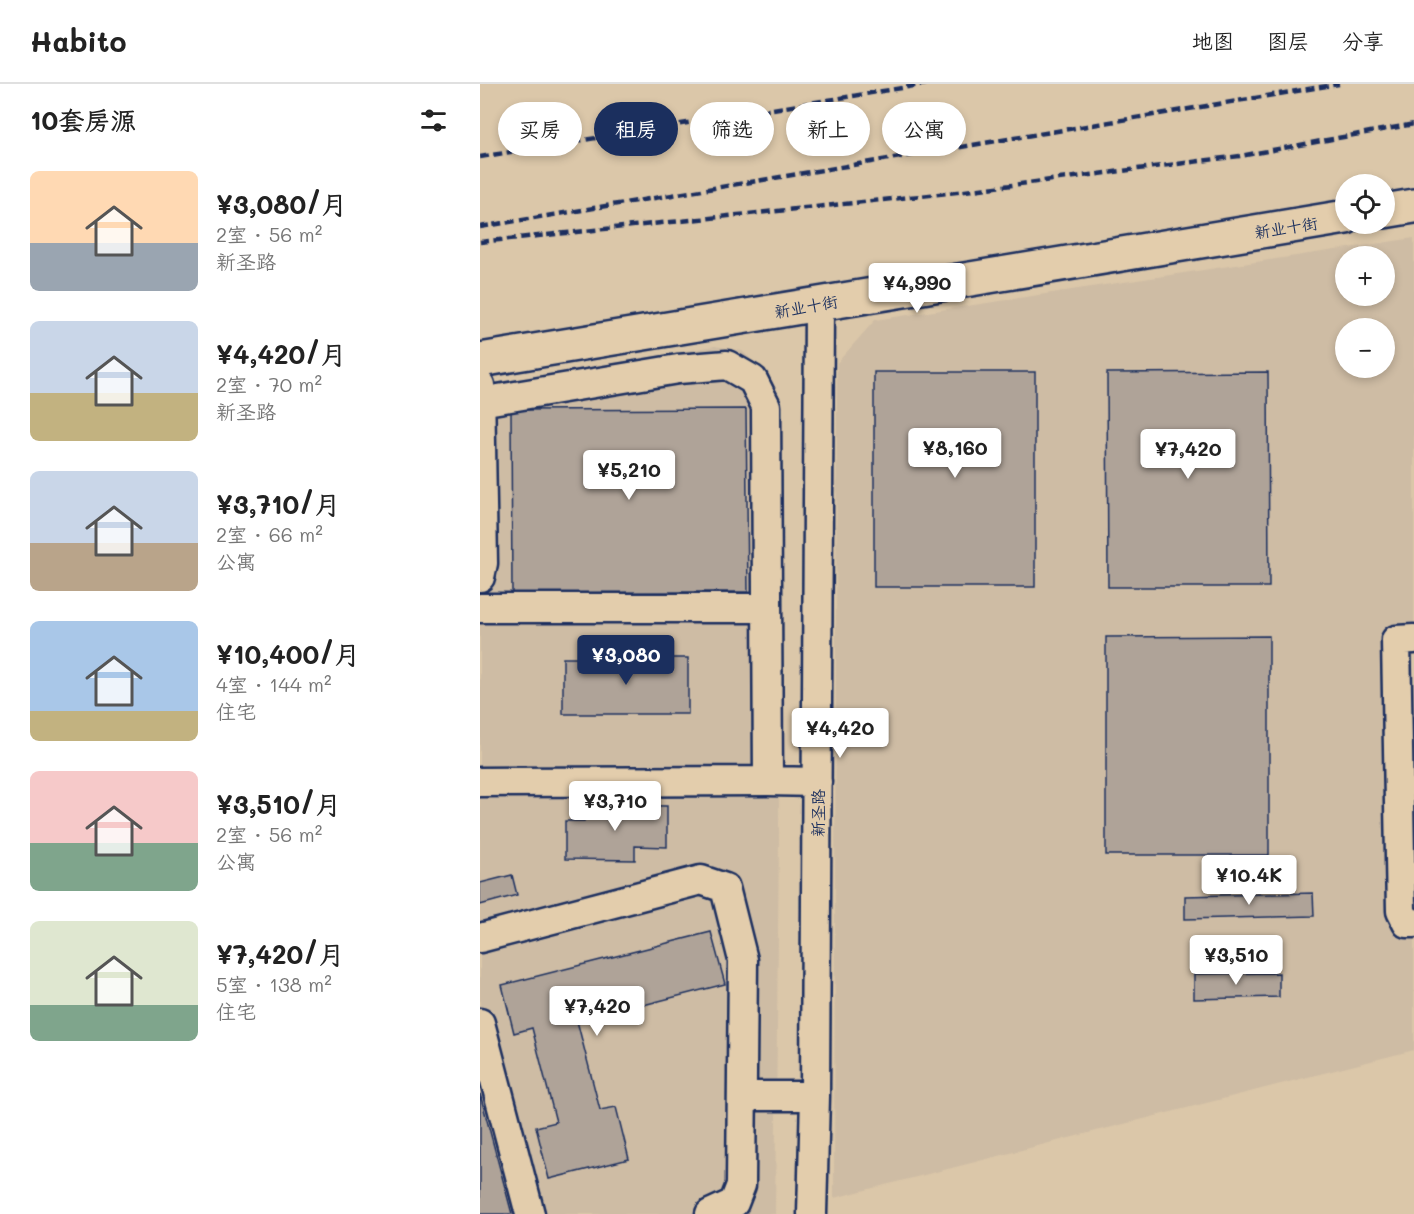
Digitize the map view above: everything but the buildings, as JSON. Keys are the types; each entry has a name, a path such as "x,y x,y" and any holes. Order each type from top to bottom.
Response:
{"main road":[{"path":"1395,209 1414,206"},
{"name":"新业十街","path":"480,360 1335,219"}],"street":[{"name":"新圣路","path":"811,306 807,1096 812,1214"},
{"path":"480,402 678,369 727,365 753,380 766,406 768,781"},
{"path":"480,385 483,562 480,577"},
{"path":"480,608 767,608"},
{"path":"1414,639 1396,640 1401,911 1407,923 1414,923"},
{"path":"480,782 809,782"},
{"path":"480,938 701,880 725,888 743,960 741,1185 734,1203 710,1214"},
{"path":"480,1023 530,1214"},
{"path":"742,1096 807,1096"},
{"name":"新圣路","path":"795,1214 807,1096"}],"shaded area":[{"path":"1414,238 1414,1050 834,1198 837,363 875,320 1335,250 1335,306 1395,306 1395,246 1361,246"},
{"path":"715,346 742,351 762,369 780,398 775,1214 480,1214 480,385"}],"railway":[{"path":"480,157 926,84"},
{"path":"480,227 1339,84"},
{"path":"480,242 949,193 1240,156 1414,124"}]}
